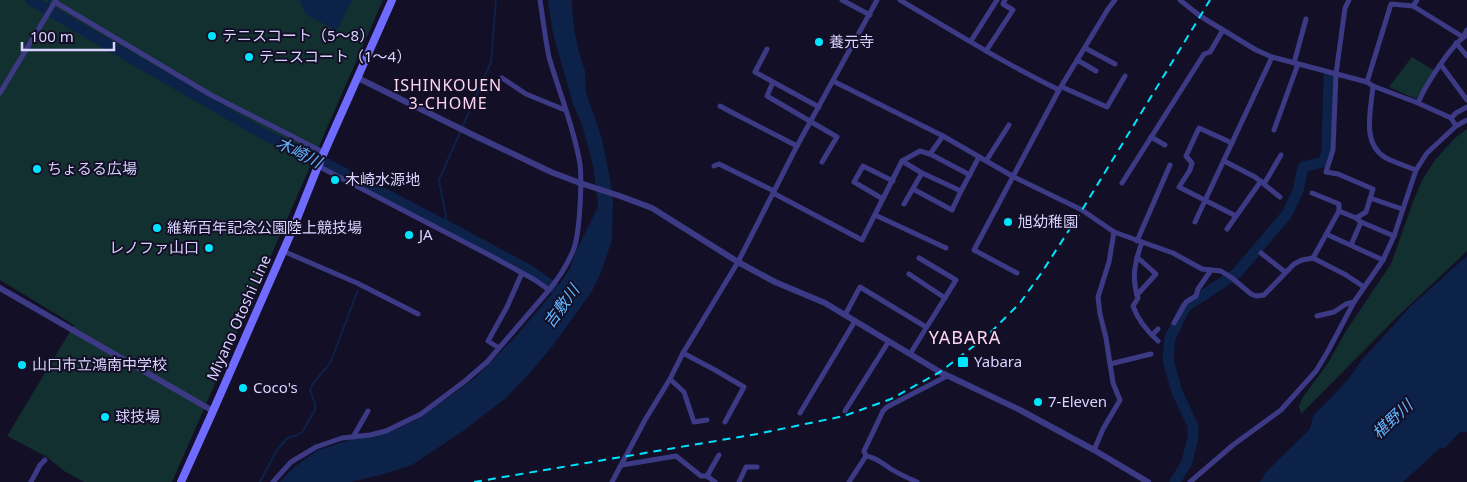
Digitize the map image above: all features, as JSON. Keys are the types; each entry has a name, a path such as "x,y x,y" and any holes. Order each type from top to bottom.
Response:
{"main road":[{"name":"Miyano Otoshi Line","path":"181,482 392,0"}],"street":[{"path":"273,482 291,462 316,447 342,438 386,431 421,414 487,362 556,281 573,250 580,214 582,184 575,142 544,34 540,0"},
{"path":"842,0 870,15"},
{"path":"612,482 645,420 670,380 683,353 738,262 796,146 877,0"},
{"path":"900,0 971,41 986,52 1061,88 1107,107 1125,76"},
{"path":"971,41 997,0"},
{"path":"986,52 1013,10 1003,4 1005,0"},
{"path":"1017,273 974,250 1061,88 1115,0"},
{"path":"1180,0 1200,16 1256,50 1272,57 1367,82 1451,118 1456,126"},
{"path":"1348,0 1345,8 1336,74 1333,150 1326,172 1338,174 1373,189 1366,212 1356,218"},
{"path":"1413,6 1417,0"},
{"path":"0,94 55,1 211,96 325,153"},
{"path":"1367,82 1391,4 1413,6 1465,36"},
{"path":"1274,130 1296,63 1306,18"},
{"path":"1122,183 1204,54 1210,52 1223,30"},
{"path":"1418,103 1441,65 1456,43 1465,36 1467,30"},
{"path":"1456,43 1467,56"},
{"path":"1085,48 1114,64"},
{"path":"767,49 755,72 819,106"},
{"path":"1195,222 1272,57"},
{"path":"1077,60 1096,71"},
{"path":"1441,65 1467,100"},
{"path":"358,78 551,172 652,208 738,262 775,282 825,303 947,376 1020,410 1148,482"},
{"path":"502,78 526,94 566,110"},
{"path":"833,81 943,136 1014,177 1082,210 1114,232 1173,253 1202,269 1221,270 1256,296 1264,294 1294,264 1313,258 1346,275 1364,287"},
{"path":"773,82 766,96 837,137 822,162"},
{"path":"1373,86 1369,130 1371,141 1377,151 1386,158 1416,170"},
{"path":"720,106 796,146"},
{"path":"1451,118 1467,107"},
{"path":"1190,482 1233,445 1281,410 1316,371 1354,302 1383,260 1394,236 1416,170 1427,153 1456,126 1467,120"},
{"path":"986,161 1009,125"},
{"path":"1232,143 1199,128 1186,156 1192,163 1190,170 1179,187 1236,216"},
{"path":"930,154 943,136"},
{"path":"1151,137 1165,145"},
{"path":"714,166 720,164 862,240 902,161 920,151 930,154 970,175"},
{"path":"1227,229 1281,155"},
{"path":"913,189 952,210 979,157"},
{"path":"902,161 922,173 961,191"},
{"path":"1224,161 1262,182 1280,197"},
{"path":"1158,341 1136,315 1132,306 1138,298 1134,285 1135,266 1140,242 1170,165"},
{"path":"318,166 522,273 549,290"},
{"path":"883,199 854,182 863,166 893,181"},
{"path":"904,204 922,173"},
{"path":"1312,193 1339,204 1339,211 1313,258"},
{"path":"1370,198 1402,209"},
{"path":"1339,211 1394,236"},
{"path":"876,215 946,248"},
{"path":"1351,245 1361,222"},
{"path":"1094,450 1102,429 1120,400 1113,383 1098,297 1109,262 1114,232"},
{"path":"1326,234 1383,260"},
{"path":"283,251 357,283 418,314"},
{"path":"1261,253 1286,272"},
{"path":"1137,257 1156,274 1137,295"},
{"path":"910,354 956,280 920,258"},
{"path":"1174,323 1186,302 1196,296 1198,289 1211,270"},
{"path":"499,348 488,341 522,273"},
{"path":"909,274 945,298"},
{"path":"845,315 860,287 926,327"},
{"path":"0,288 213,411"},
{"path":"1317,316 1334,312 1346,304 1354,302"},
{"path":"800,413 855,322"},
{"path":"1152,335 1158,329"},
{"path":"845,411 889,341"},
{"path":"683,353 744,387 725,422"},
{"path":"1110,364 1151,354"},
{"path":"866,456 864,450 883,412 891,405 947,376"},
{"path":"670,380 684,392 694,422 707,420"},
{"path":"353,437 368,411"},
{"path":"697,482 704,476 719,455"},
{"path":"622,466 676,456 704,476 716,482"},
{"path":"849,482 866,456"},
{"path":"866,456 871,456 917,482"},
{"path":"31,482 40,465 45,460"},
{"path":"739,482 746,467 757,466"}],"green space":[{"path":"0,0 383,0 172,482 84,482 64,471 47,457 7,436 74,325 0,280"},
{"path":"1412,57 1435,71 1416,99 1389,87"},
{"path":"1467,129 1467,251 1397,317 1301,414 1299,406 1303,397 1328,363 1346,331 1391,264 1423,179 1435,160 1455,138"}],"water":[{"path":"300,0 352,0 337,31 305,14"},
{"name":"吉敷川","path":"548,0 572,0 574,29 585,71 586,92 602,139 611,184 613,203 612,240 600,275 592,291 551,348 506,398 463,431 412,465 351,482 280,482 291,470 318,450 353,439 390,432 417,419 475,378 517,335 556,289 569,270 577,249 598,207 590,153 581,122 574,107 553,34"},
{"name":"椹野川","path":"1467,256 1467,432 1460,432 1445,448 1440,448 1403,482 1260,482 1266,472 1310,429 1313,416 1346,382 1361,361 1411,306"}],"waterway":[{"name":"木崎川","path":"31,0 263,134 319,160 527,269 556,289 566,299"},
{"path":"45,8 50,0"},
{"path":"448,227 439,180 491,62 496,0"},
{"path":"1175,482 1187,462 1193,437 1193,426 1177,392 1168,360 1170,338 1185,307 1237,273 1287,214 1298,191 1303,167 1323,162 1327,152 1329,76"},
{"path":"260,482 277,450 287,438 302,432 315,410 310,390 331,361 358,290"}],"railway":[{"path":"474,482 757,434 844,416 891,399 940,372 988,335 1020,303 1082,210 1210,0"}],"place":[{"name":"テニスコート（5～8）","path":"212,36"},
{"name":"養元寺","path":"819,42"},
{"name":"テニスコート（1～4）","path":"249,57"},
{"name":"ちょるる広場","path":"37,169"},
{"name":"木崎水源地","path":"335,180"},
{"name":"旭幼稚園","path":"1008,222"},
{"name":"維新百年記念公園陸上競技場","path":"157,228"},
{"name":"JA","path":"409,235"},
{"name":"レノファ山口","path":"209,248"},
{"name":"Yabara","path":"963,362"},
{"name":"山口市立鴻南中学校","path":"22,365"},
{"name":"Coco's","path":"243,388"},
{"name":"7-Eleven","path":"1038,402"},
{"name":"球技場","path":"105,417"}],"district":[{"name":"ISHINKOUEN 3-CHOME","path":"448,94"},
{"name":"YABARA","path":"965,338"}]}
